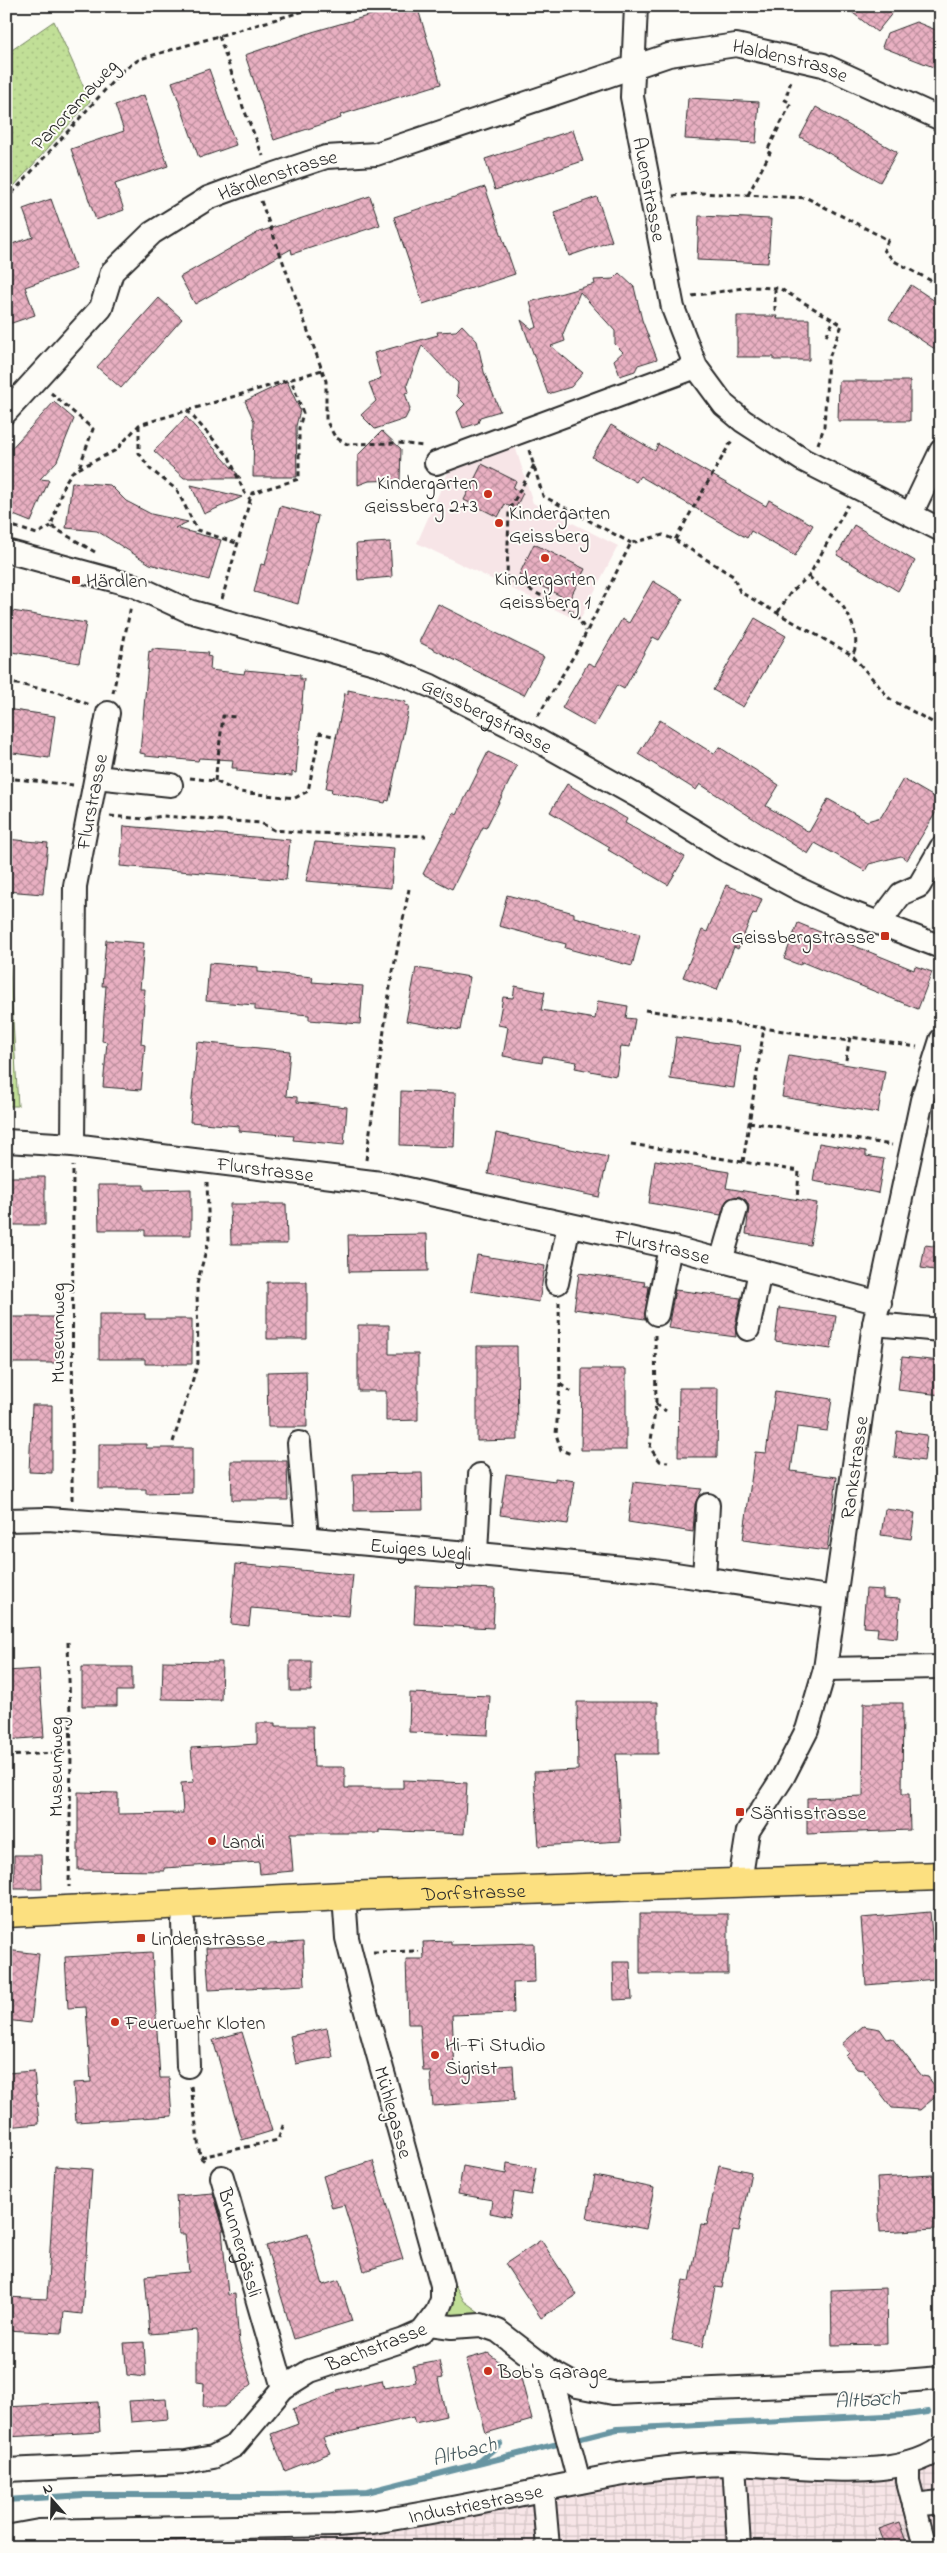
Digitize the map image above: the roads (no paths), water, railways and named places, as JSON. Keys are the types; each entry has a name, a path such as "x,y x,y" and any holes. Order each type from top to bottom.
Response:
{"main road":[{"name":"Dorfstrasse","path":"6,1913 344,1896 941,1876"}],"street":[{"name":"Auenstrasse","path":"636,6 634,15 632,97 673,308 696,367 724,405 743,421 803,460 941,530"},
{"name":"Haldenstrasse","path":"633,66 669,55 736,45 823,65 941,119"},
{"name":"Härdlenstrasse","path":"6,412 101,308 112,272 152,233 208,198 326,157 376,154 609,76 633,66"},
{"path":"436,463 696,367"},
{"path":"911,514 941,451"},
{"name":"Geissbergstrasse","path":"6,551 135,586 189,611 378,664 431,686 528,734 753,864 842,909 941,947"},
{"name":"Flurstrasse","path":"108,713 75,886 73,1145 364,1180 670,1247 880,1302"},
{"path":"95,782 178,782"},
{"path":"880,923 901,894 918,886 941,848"},
{"name":"Rankstrasse","path":"740,1882 748,1831 783,1777 808,1730 825,1668 874,1324 922,1100 939,1045"},
{"path":"6,1141 73,1145"},
{"path":"721,1261 736,1209"},
{"path":"557,1283 569,1225"},
{"path":"656,1314 670,1247"},
{"path":"748,1329 760,1270"},
{"path":"874,1324 941,1330"},
{"path":"299,1443 307,1538"},
{"path":"476,1553 480,1475"},
{"path":"704,1579 708,1505"},
{"name":"Ewiges Wegli","path":"6,1520 69,1520 476,1553 704,1579 835,1598"},
{"path":"825,1668 941,1667"},
{"name":"Mühlegasse","path":"344,1896 347,1938 442,2285 442,2300 430,2324"},
{"path":"183,1922 188,2066"},
{"name":"Brunnergässli","path":"222,2177 284,2388"},
{"name":"Bachstrasse","path":"6,2470 186,2462 213,2457 234,2446 284,2388 310,2371 404,2340 422,2332 430,2324 452,2327 480,2325 498,2331 550,2371 577,2386 613,2393 891,2382 941,2378"},
{"path":"550,2371 580,2482"},
{"name":"Industriestrasse","path":"6,2537 39,2531 283,2536 373,2522 652,2468 734,2464 830,2469 891,2467 908,2464 941,2448"},
{"path":"734,2464 739,2547"},
{"path":"908,2464 908,2481 925,2547"},
{"path":"543,2490 548,2547"},
{"path":"914,2505 941,2502"}],"waterway":[{"name":"Altbach","path":"6,2500 84,2495 271,2495 367,2492 617,2429 906,2415 928,2412"},
{"path":"478,2462 500,2444"}],"place":[{"name":"Kindergarten Geissberg 2+3","path":"488,494"},
{"name":"Kindergarten Geissberg","path":"499,523"},
{"name":"Kindergarten Geissberg 1","path":"545,558"},
{"name":"Härdlen","path":"76,580"},
{"name":"Geissbergstrasse","path":"885,936"},
{"name":"Säntisstrasse","path":"740,1812"},
{"name":"Landi","path":"212,1841"},
{"name":"Lindenstrasse","path":"141,1938"},
{"name":"Feuerwehr Kloten","path":"115,2022"},
{"name":"Hi-Fi Studio Sigrist","path":"435,2055"},
{"name":"Bob's Garage","path":"488,2371"}]}
